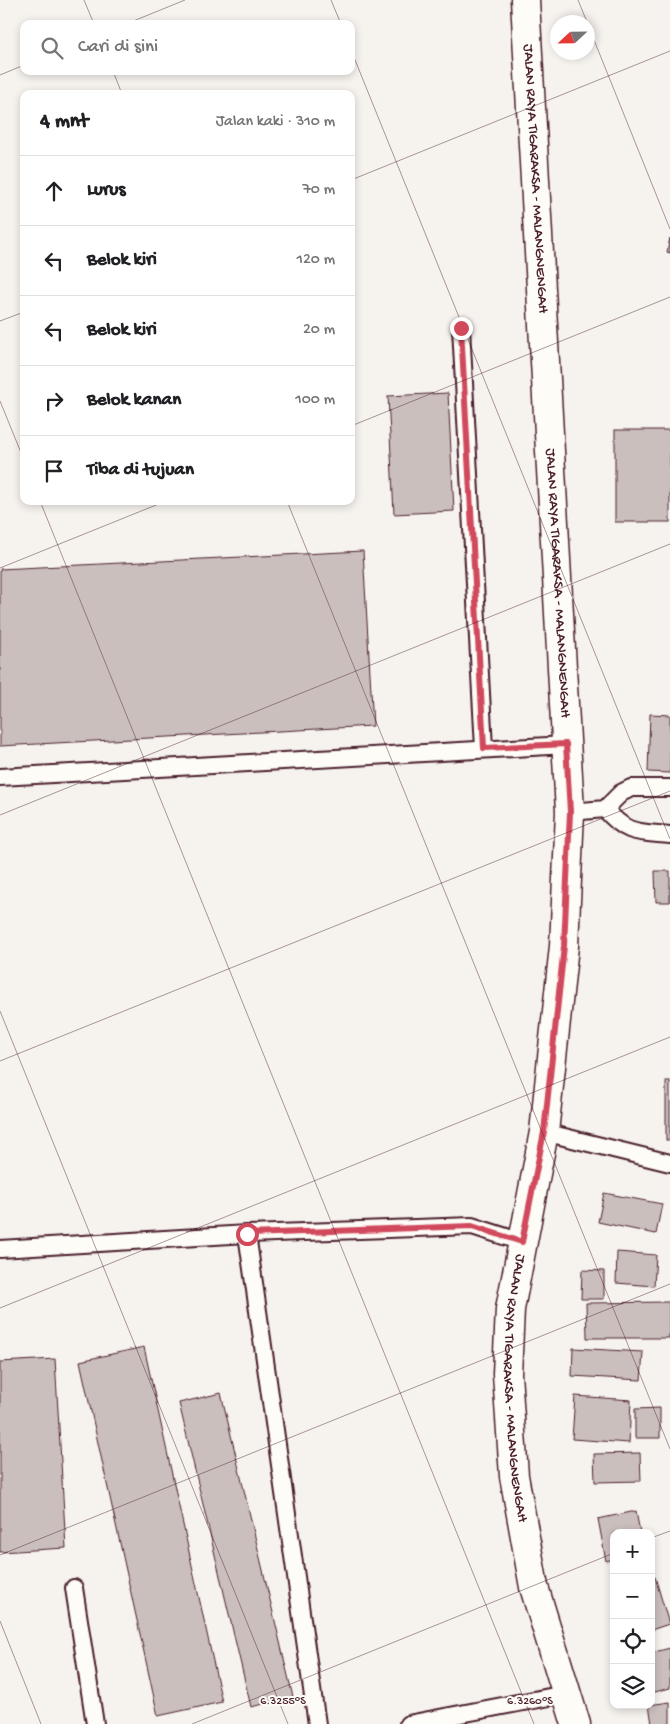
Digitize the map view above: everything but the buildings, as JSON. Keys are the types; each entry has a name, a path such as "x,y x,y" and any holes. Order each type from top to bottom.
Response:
{"main road":[{"name":"JALAN RAYA TIGARAKSA - MALANGNENGAH","path":"525,0 570,812 564,946 544,1132 510,1309 507,1374 514,1476 534,1587 565,1694 576,1724"}],"lane":[{"path":"461,328 484,748"},
{"path":"0,777 566,744"},
{"path":"570,812 605,809 621,793 632,788 670,788"},
{"path":"605,809 617,823 631,832 670,835"},
{"path":"544,1132 670,1163"},
{"path":"0,1248 247,1234 472,1226 522,1242"},
{"path":"247,1234 317,1724"},
{"path":"74,1588 95,1724"},
{"path":"408,1724 565,1694"}],"route":[{"path":"247,1234 472,1226 522,1242 544,1132 564,946 570,812 566,744 484,748 461,328"}]}
